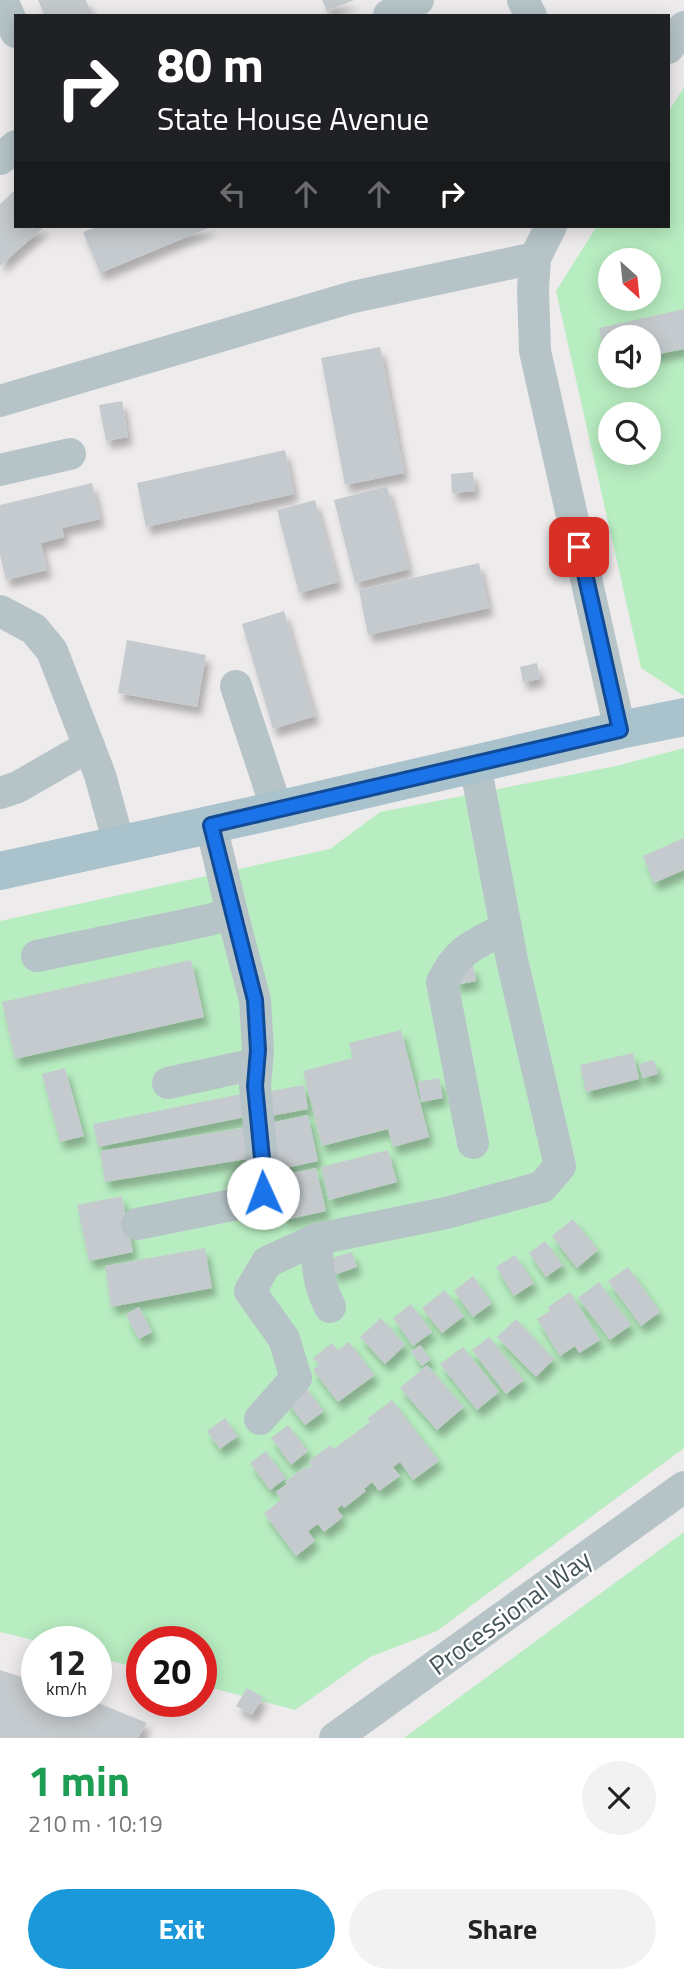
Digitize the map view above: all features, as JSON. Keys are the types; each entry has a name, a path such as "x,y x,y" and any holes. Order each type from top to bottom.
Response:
{"main road":[{"path":"0,871 684,717"}],"street":[{"path":"2,0 14,27"},
{"path":"391,14 418,0"},
{"path":"670,45 684,27"},
{"path":"0,159 14,148"},
{"path":"550,228 536,258 533,289 535,351 620,730"},
{"path":"0,401 353,297 536,258"},
{"path":"0,470 70,454"},
{"path":"0,611 34,629 52,651 100,775 119,844"},
{"path":"236,686 277,810"},
{"path":"0,793 18,787 89,746"},
{"path":"260,1419 296,1378 285,1339 250,1292 267,1262 317,1239 446,1213 542,1187 560,1166 512,960 475,764"},
{"path":"136,1224 247,1202 263,1193 255,1086 255,1000 211,825"},
{"path":"37,956 232,913"},
{"path":"473,1143 442,982 450,965 462,952 506,928"},
{"path":"168,1083 257,1065"},
{"path":"317,1239 317,1269 321,1290 330,1307"},
{"name":"Processional Way","path":"335,1738 684,1487"}],"green space":[{"path":"684,87 684,696 641,668 556,291 596,228 670,228 670,109"},
{"path":"684,748 684,1448 437,1631 370,1657 295,1710 217,1689 217,1626 126,1626 126,1665 112,1661 112,1626 21,1626 21,1637 0,1632 0,921 330,849 380,812 616,766"},
{"path":"684,1532 684,1738 404,1738"}],"building":[{"path":"38,0 86,0 91,14 44,14"},
{"path":"322,0 354,0 327,11"},
{"path":"14,191 14,228 43,228 0,266 0,204"},
{"path":"94,228 208,228 100,273 83,232"},
{"path":"684,309 684,349 661,354 661,325 612,325"},
{"path":"380,347 404,473 345,485 321,358"},
{"path":"122,401 128,437 106,441 99,405"},
{"path":"285,450 294,494 146,527 137,483"},
{"path":"473,472 475,491 452,493 451,474"},
{"path":"92,483 100,519 62,528 64,537 41,543 47,570 6,580 0,555 0,505"},
{"path":"387,486 409,569 355,583 334,500"},
{"path":"315,500 338,582 299,593 277,510"},
{"path":"479,563 489,608 368,635 359,590"},
{"path":"284,611 315,716 273,729 242,624"},
{"path":"127,640 206,655 197,707 118,693"},
{"path":"537,663 540,679 523,682 520,667"},
{"path":"684,838 684,870 654,883 643,856"},
{"path":"191,960 204,1017 15,1059 2,1002"},
{"path":"473,965 476,981 456,985 453,970"},
{"path":"401,1030 429,1137 393,1147 388,1129 322,1146 303,1071 353,1058 349,1043"},
{"path":"633,1053 639,1079 586,1092 580,1065"},
{"path":"654,1060 658,1074 643,1078 639,1064"},
{"path":"65,1068 84,1136 60,1142 42,1074"},
{"path":"439,1078 443,1098 421,1102 418,1082"},
{"path":"304,1085 308,1109 265,1117 260,1093"},
{"path":"246,1093 250,1116 98,1147 93,1124"},
{"path":"308,1115 318,1161 276,1170 266,1124"},
{"path":"249,1127 253,1158 105,1182 100,1151"},
{"path":"388,1150 397,1182 329,1200 321,1167"},
{"path":"316,1168 326,1211 285,1220 275,1177"},
{"path":"122,1196 133,1252 89,1261 77,1205"},
{"path":"573,1219 598,1250 577,1268 552,1236"},
{"path":"545,1241 563,1265 546,1277 529,1253"},
{"path":"205,1248 212,1288 111,1307 105,1266"},
{"path":"352,1252 357,1267 334,1275 329,1259"},
{"path":"515,1255 534,1283 514,1296 496,1267"},
{"path":"628,1267 660,1312 641,1326 608,1281"},
{"path":"473,1276 492,1303 473,1317 454,1291"},
{"path":"599,1282 631,1325 610,1340 578,1298"},
{"path":"445,1290 464,1316 442,1333 422,1308"},
{"path":"570,1292 600,1340 579,1353 575,1346 560,1356 537,1319 550,1311 548,1307"},
{"path":"411,1304 432,1332 413,1346 393,1318"},
{"path":"139,1307 152,1332 139,1339 126,1315"},
{"path":"381,1318 405,1345 385,1364 360,1337"},
{"path":"516,1319 554,1359 536,1377 497,1337"},
{"path":"489,1337 524,1380 506,1394 472,1350"},
{"path":"349,1342 375,1375 338,1402 313,1370 319,1365 313,1358 332,1343 338,1350"},
{"path":"420,1345 431,1359 422,1366 411,1352"},
{"path":"463,1347 499,1392 477,1410 440,1364"},
{"path":"427,1365 464,1407 437,1430 400,1388"},
{"path":"304,1385 324,1411 305,1425 285,1399"},
{"path":"392,1400 439,1461 413,1480 400,1462 393,1467 400,1476 379,1491 372,1482 364,1489 366,1491 344,1508 342,1505 337,1509 343,1517 324,1532 318,1524 308,1531 315,1541 296,1556 264,1513 281,1500 276,1492 305,1467 306,1469 312,1465 309,1461 330,1445 334,1449 370,1422 367,1419"},
{"path":"225,1418 238,1436 220,1449 207,1431"},
{"path":"288,1425 308,1451 291,1465 271,1438"},
{"path":"266,1451 286,1478 270,1490 250,1463"},
{"path":"0,1670 21,1677 21,1717 112,1717 112,1709 126,1714 126,1717 147,1723 138,1738 0,1738"},
{"path":"247,1688 263,1697 252,1715 236,1706"}],"route":[{"path":"263,1193 255,1086 258,1050 255,1000 211,825 620,730 579,547"}]}
